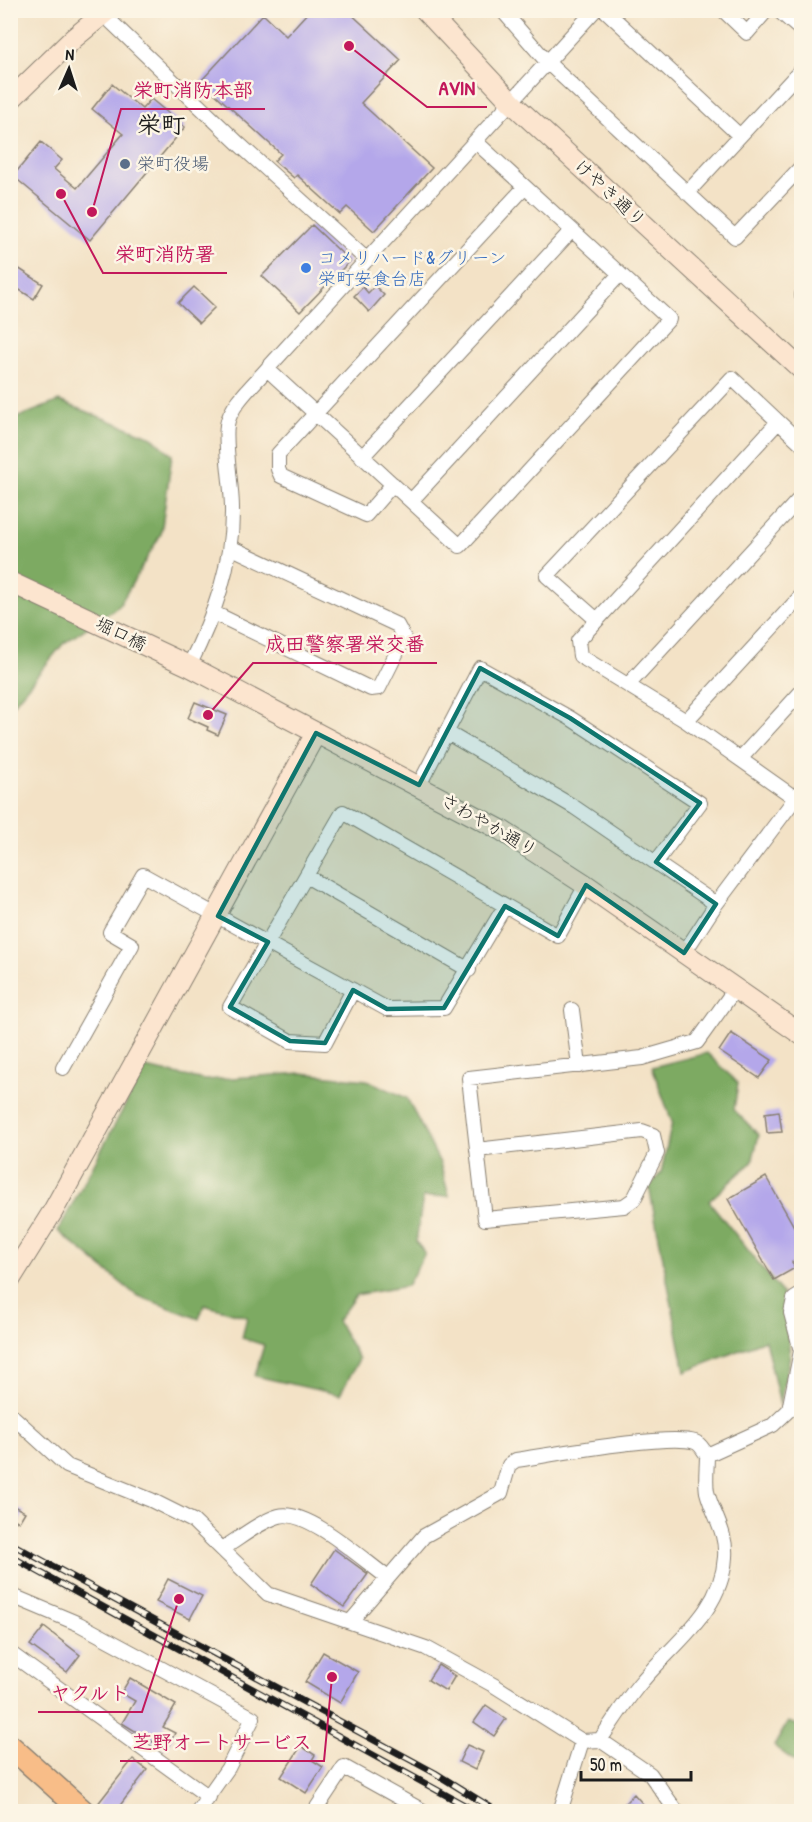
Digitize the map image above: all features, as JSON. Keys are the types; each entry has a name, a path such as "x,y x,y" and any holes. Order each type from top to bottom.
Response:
{"main road":[{"path":"10,1746 84,1812"}],"street":[{"name":"けやき通り","path":"425,10 512,103 801,370"},
{"path":"502,10 548,63 735,237 801,166"},
{"path":"189,666 214,613 226,572 232,510 227,424 237,404 595,10"},
{"path":"605,10 740,136"},
{"path":"723,10 747,33 767,10"},
{"path":"778,10 801,31"},
{"path":"10,100 74,38 105,12 239,144 367,260"},
{"path":"687,193 801,69"},
{"path":"267,369 459,546 508,494 669,319 476,142"},
{"path":"393,484 366,515 281,476 278,469 278,454 525,187"},
{"path":"362,457 572,230"},
{"path":"411,501 620,274"},
{"path":"597,620 547,576 732,378 801,444"},
{"path":"684,953 716,904 798,794 580,656 578,641 778,422"},
{"path":"628,686 801,496"},
{"path":"214,613 371,689 379,688 384,681 404,638 397,625 230,547"},
{"name":"堀口橋","path":"10,582 155,651"},
{"path":"686,721 801,595"},
{"name":"さわやか通り","path":"155,651 189,666 501,830 586,885 801,1035"},
{"path":"419,785 480,668 570,718 700,802 656,862"},
{"path":"740,759 801,691"},
{"path":"446,732 574,807 716,904"},
{"path":"10,1280 53,1211 218,916 316,733"},
{"path":"353,990 325,1043 290,1041 230,1007 343,812 558,936 586,885"},
{"path":"63,1068 132,945 110,932 143,875 387,1009 444,1008 469,970 505,906"},
{"path":"306,876 469,970"},
{"path":"477,1150 642,1131 653,1135 657,1153 634,1199 624,1206 485,1219 477,1150 469,1078 642,1058 697,1042 735,989"},
{"path":"572,1010 579,1066"},
{"path":"707,1455 773,1425 789,1410 801,1352 791,1313 794,1299 801,1294"},
{"path":"10,1414 67,1466 151,1500 193,1521 257,1586 268,1594 426,1648 495,1686 582,1741 600,1740 650,1774 677,1812"},
{"path":"351,1621 424,1536 501,1493 509,1465 516,1460 662,1440 694,1441 707,1455 707,1491 723,1528 726,1556 723,1575 705,1614 642,1681 600,1740"},
{"path":"222,1549 280,1515 296,1516 311,1522 387,1577"},
{"path":"10,1595 79,1624 253,1718 228,1768 197,1812"},
{"path":"10,1653 209,1797"},
{"path":"560,1812 582,1741"},
{"path":"314,1812 344,1767 425,1812"}],"highlighted area":[{"path":"480,668 570,718 700,803 656,862 716,904 684,953 586,885 558,936 505,906 444,1008 387,1009 353,990 325,1043 290,1041 230,1007 268,942 218,916 316,733 419,785"}],"green space":[{"path":"59,401 152,437 172,455 161,534 119,606 63,644 11,707 11,420"},
{"path":"707,1053 738,1083 734,1110 759,1135 752,1162 709,1201 783,1294 790,1355 780,1405 765,1340 685,1372 649,1187 661,1173 672,1122 652,1067"},
{"path":"145,1068 205,1080 302,1073 367,1080 407,1098 440,1163 449,1196 423,1197 416,1242 425,1253 407,1286 356,1295 337,1321 359,1359 340,1395 255,1376 264,1345 242,1338 247,1317 204,1305 199,1319 136,1295 58,1231"},
{"path":"788,1722 801,1726 801,1766 774,1746"}],"building":[{"path":"310,10 330,10 335,15 340,10 347,10 401,60 361,103 432,168 374,231 347,207 340,214 297,175 294,178 274,161 281,154 201,81 263,14 286,36"},
{"name":"栄町役場","path":"112,84 142,109 151,99 185,127 90,240 13,176 41,142 62,160 54,169 77,188 123,134 92,109"},
{"name":"コメリハード&グリーン 栄町安食台店","path":"312,225 350,261 300,312 262,276"},
{"path":"10,263 43,284 34,299 10,284"},
{"path":"375,286 384,295 369,312 354,296 363,287 368,293"},
{"path":"194,287 215,307 199,323 178,303"},
{"path":"195,702 227,715 218,735 207,730 208,727 188,718"},
{"path":"731,1033 772,1060 759,1078 719,1051"},
{"path":"779,1111 782,1132 767,1133 765,1113"},
{"path":"766,1177 801,1239 801,1257 792,1262 795,1268 774,1280 728,1199"},
{"path":"10,1504 25,1512 19,1522 10,1517"},
{"path":"334,1549 368,1574 344,1607 311,1584"},
{"path":"168,1579 202,1596 190,1619 156,1602"},
{"path":"44,1627 80,1655 67,1672 30,1645"},
{"path":"323,1652 358,1672 340,1703 305,1682"},
{"path":"438,1665 455,1676 446,1691 428,1680"},
{"path":"130,1678 176,1705 163,1727 175,1733 166,1750 122,1723 135,1701 121,1693"},
{"path":"486,1705 506,1719 494,1736 474,1722"},
{"path":"467,1745 483,1752 475,1770 459,1762"},
{"path":"301,1746 315,1755 312,1760 323,1767 306,1793 281,1777"},
{"path":"133,1759 147,1770 115,1812 105,1812 97,1805"},
{"path":"634,1794 650,1812 616,1812"}],"railway":[{"path":"10,1543 435,1773 498,1812"},
{"path":"10,1556 477,1812"}],"place":[{"name":"AVIN","path":"349,46"},
{"name":"栄町役場","path":"125,164"},
{"name":"栄町消防署","path":"61,194"},
{"name":"栄町消防本部","path":"92,212"},
{"name":"コメリハード&グリーン 栄町安食台店","path":"306,268"},
{"name":"成田警察署栄交番","path":"208,715"},
{"name":"ヤクルト","path":"179,1599"},
{"name":"芝野オートサービス","path":"332,1677"}],"district":[{"name":"栄町","path":"161,125"}]}
